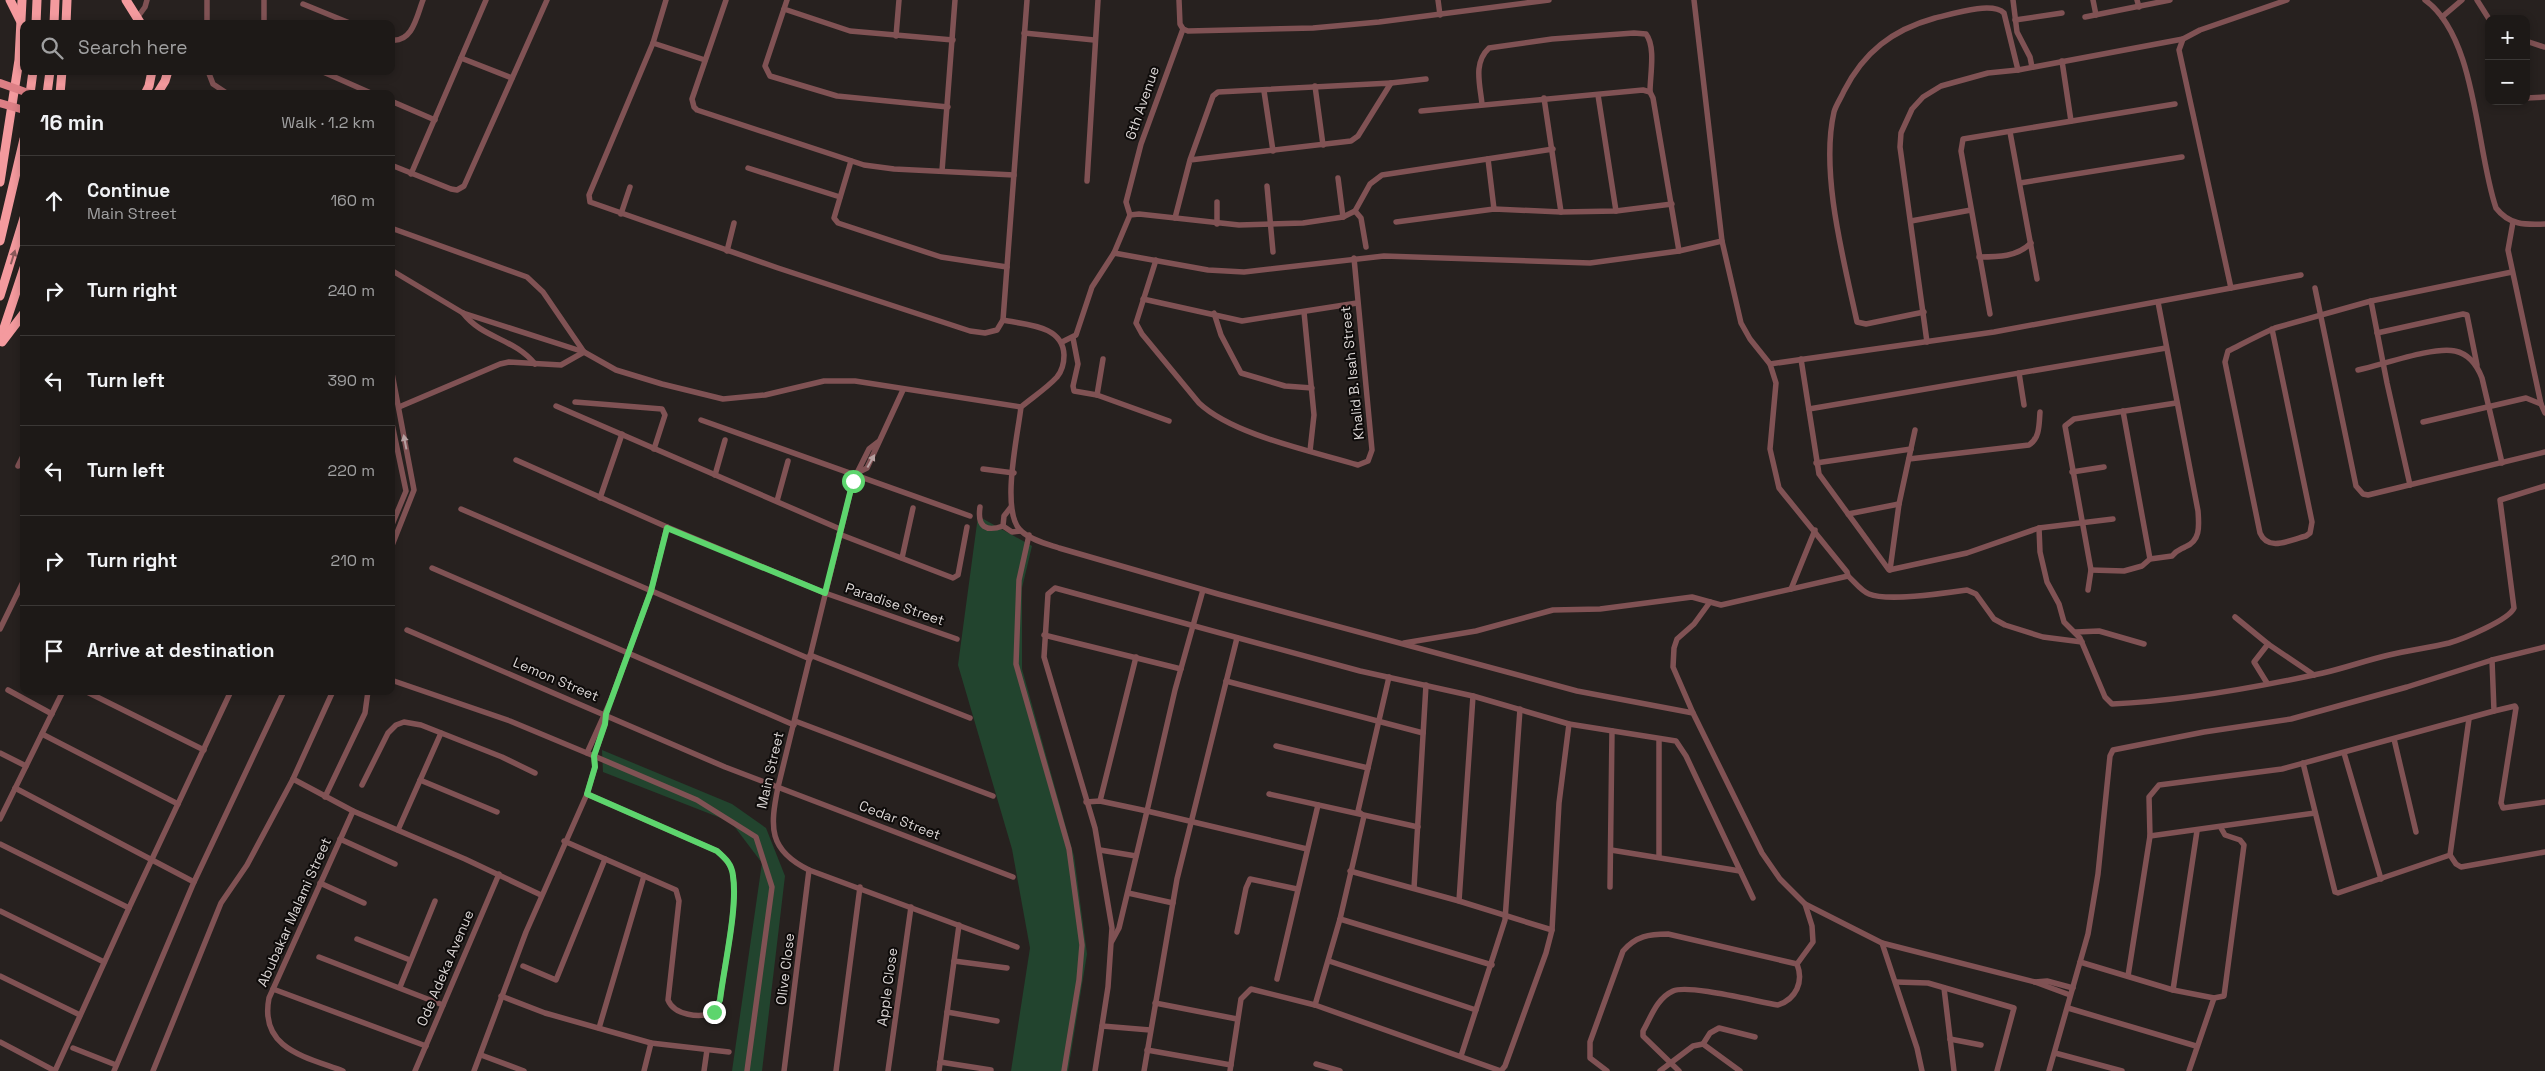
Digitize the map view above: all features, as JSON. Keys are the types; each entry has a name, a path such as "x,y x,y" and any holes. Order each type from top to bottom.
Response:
{"highway":[{"path":"10,0 20,22"},
{"path":"21,20 22,0"},
{"path":"36,20 37,0"},
{"path":"54,20 55,0"},
{"path":"66,20 67,0"},
{"path":"126,0 138,20"},
{"path":"0,182 7,148 20,42"},
{"path":"31,90 33,75"},
{"path":"48,90 49,75"},
{"path":"60,90 62,75"},
{"path":"147,90 151,75"},
{"path":"159,90 167,75"},
{"path":"0,156 7,148"},
{"path":"0,241 20,156"},
{"path":"0,296 20,231"},
{"path":"0,340 20,280"},
{"path":"0,344 20,318"}],"main road":[{"path":"0,83 20,90"},
{"path":"0,103 20,109"}],"street":[{"path":"139,20 147,0"},
{"path":"207,0 207,20"},
{"path":"264,0 264,20"},
{"path":"395,40 403,39 409,34 423,0"},
{"path":"411,174 486,0"},
{"path":"395,167 451,189 461,188 466,182 547,0"},
{"path":"666,0 653,43 590,195 589,199 593,205 970,331 991,333 1000,328 1003,320 1027,0"},
{"path":"726,0 692,99 697,110 851,161 894,169 1014,175"},
{"path":"787,0 765,66 770,76 837,96 948,107"},
{"path":"896,36 899,0"},
{"path":"942,171 955,0"},
{"path":"1087,181 1094,40 1098,0"},
{"name":"6th Avenue","path":"1130,216 1126,202 1141,144 1183,29 1180,24 1179,0"},
{"path":"1438,0 1440,15"},
{"path":"1183,29 1188,31 1313,28 1440,15 1549,0"},
{"path":"1694,0 1722,241 1741,323 1750,339 1770,364 1777,385 1770,449 1780,488 1815,530 1847,572 1848,576 1868,594 1891,596 1972,591 1994,619 2005,625 2043,637 2082,642"},
{"path":"2013,0 2017,32 2030,57 2032,67"},
{"path":"2093,0 2096,15"},
{"path":"2138,0 2139,8"},
{"path":"2085,17 2139,8 2170,0"},
{"path":"1927,342 1900,146 1901,133 1912,109 1924,97 1948,84 1988,73 2018,70 2184,38 2200,30 2287,0"},
{"path":"2425,0 2442,17 2457,44 2463,61 2494,202 2504,218 2513,222 2544,224 2545,232"},
{"path":"2442,17 2462,0"},
{"path":"2477,0 2486,15"},
{"path":"303,4 342,20"},
{"path":"1924,312 1866,324 1858,322 1832,189 1831,131 1834,110 1854,72 1864,58 1876,48 1903,31 1932,19 1956,13 1991,7 1999,8 2004,12 2018,70"},
{"path":"784,9 850,31 953,40"},
{"path":"2015,20 2062,13"},
{"path":"1024,33 1094,40"},
{"path":"1482,104 1478,70 1483,54 1489,48 1561,38 1634,33 1646,34 1650,39 1651,48 1650,92 1653,98 1679,251"},
{"path":"2184,38 2180,44 2179,57 2231,288"},
{"path":"2530,42 2544,47"},
{"path":"653,43 705,60"},
{"path":"461,58 512,78"},
{"path":"2062,61 2071,122"},
{"path":"210,75 213,84 222,90"},
{"path":"330,75 365,90"},
{"path":"1175,218 1190,160 1213,96 1224,91 1264,91 1426,79"},
{"path":"1190,160 1322,145 1355,139 1391,83"},
{"path":"1315,86 1322,145"},
{"path":"1421,111 1544,98 1643,90 1650,92"},
{"path":"1264,91 1273,151"},
{"path":"1598,95 1616,211"},
{"path":"2530,98 2545,97"},
{"path":"1544,98 1561,212"},
{"path":"395,103 434,120"},
{"path":"1990,314 1961,151 1963,139 2175,104"},
{"path":"2010,132 2037,279"},
{"path":"1169,421 1098,394 1077,393 1073,389 1078,364 1073,338 1092,287 1114,253 1130,216 1175,218 1217,224 1270,225 1343,217 1355,211 1370,184 1382,175 1553,149"},
{"path":"2020,183 2182,157"},
{"path":"1488,159 1494,209"},
{"path":"851,161 834,218 838,223 942,257 1007,267"},
{"path":"748,168 840,197"},
{"path":"1338,178 1343,217"},
{"path":"1267,186 1273,252"},
{"path":"621,214 630,187"},
{"path":"1217,202 1217,224"},
{"path":"1396,222 1494,209 1561,212 1616,211 1672,204"},
{"path":"1911,221 1971,210"},
{"path":"1355,211 1361,218 1366,247"},
{"path":"2513,222 2508,250 2541,404 2545,413"},
{"path":"727,251 734,223"},
{"path":"395,229 526,277 543,292 584,352"},
{"path":"1114,253 1208,270 1244,272 1354,258 1406,256 1590,263 1679,251 1722,241"},
{"path":"1979,257 2009,255 2031,243"},
{"name":"Khalid B. Isah Street","path":"1156,260 1137,317 1138,329 1210,413 1232,426 1310,451 1358,465 1364,465 1371,457 1354,258"},
{"path":"395,272 463,313 584,352 616,370 662,384 724,399 765,395 838,380 855,380 903,390 1021,407"},
{"path":"2272,329 2312,522 2310,533 2306,536 2271,545 2266,542 2260,533 2225,357 2228,351 2272,329 2320,314 2512,272"},
{"path":"1770,364 1927,342 2300,275"},
{"path":"2315,288 2356,486 2363,494 2545,452"},
{"path":"1143,298 1242,321 1357,303"},
{"path":"2091,570 2124,571 2142,566 2150,559 2172,556 2179,548 2186,547 2194,540 2199,530 2198,511 2158,302"},
{"path":"2371,302 2410,484"},
{"path":"1304,312 1314,415 1310,451"},
{"path":"463,313 469,320 493,337 510,342 526,353 535,364"},
{"path":"1214,313 1221,335 1242,373 1285,386 1312,388"},
{"path":"2377,333 2463,314 2467,315 2476,365 2502,463"},
{"path":"1003,320 1043,328 1062,342 1064,361 1060,373 1021,407 1011,507 1014,522 1021,531 1059,548 1203,590 1577,691 1694,713"},
{"path":"1062,342 1073,338"},
{"path":"1809,408 2166,348"},
{"path":"2358,370 2445,350 2462,354 2476,365"},
{"path":"398,406 500,364 509,362 561,365 584,352"},
{"path":"1098,394 1103,359"},
{"path":"1801,359 1819,474 1890,570"},
{"path":"2019,373 2024,405"},
{"path":"395,390 414,490 395,538"},
{"path":"855,474 867,468 874,456 878,442 903,390"},
{"path":"2424,422 2526,398 2541,404"},
{"path":"575,402 662,409 665,414 654,449"},
{"path":"2088,590 2091,570 2064,432 2065,426 2068,421 2176,402"},
{"path":"556,406 777,501 902,558 956,577 967,527"},
{"path":"2123,411 2150,559"},
{"path":"1909,459 2030,445 2036,439 2040,412"},
{"path":"701,420 970,516"},
{"path":"1890,570 1899,504 1915,430"},
{"path":"600,498 622,434"},
{"path":"395,438 406,491 395,517"},
{"path":"716,475 725,440"},
{"path":"1816,463 1911,448"},
{"name":"Paradise Street","path":"516,460 667,528 825,593 957,639"},
{"path":"777,501 788,461"},
{"path":"18,466 20,462"},
{"path":"2072,472 2104,467"},
{"path":"983,469 1014,473"},
{"name":"Main Street","path":"855,474 778,787 772,816 774,833 790,861 809,870 860,887 1017,947"},
{"path":"2039,528 2040,552 2047,582 2058,604 2064,622 2076,632 2082,642 2105,697 2112,704 2227,691 2314,675 2387,655 2450,643 2512,613 2514,608 2500,500 2545,486"},
{"path":"1848,514 1899,504"},
{"path":"980,507 979,516 984,527 991,530 1003,526"},
{"path":"1003,526 1004,516 1011,507"},
{"path":"902,558 913,508"},
{"path":"461,509 810,657 970,718"},
{"path":"1890,570 1966,553 2039,528 2113,519"},
{"path":"1003,526 1012,532 1021,531"},
{"path":"587,753 606,714 651,591 667,528"},
{"path":"1792,589 1815,530"},
{"path":"1029,535 1019,580 1016,664 1068,849 1082,946 1079,980 1064,1071"},
{"path":"432,568 794,723 993,796"},
{"path":"1401,643 1476,630 1553,610 1600,609 1686,597 1699,597 1722,605 1848,576"},
{"path":"1095,1071 1108,987 1112,928 1100,850 1044,656 1048,594 1058,587 1237,638 1389,677 1473,696 1568,724 1676,741 1753,898"},
{"path":"0,630 20,588"},
{"path":"1112,942 1120,928 1181,669 1203,590"},
{"path":"1710,602 1694,624 1677,639 1674,648 1673,667 1762,853 1780,879 1805,904 1882,943 2035,982 2070,995"},
{"path":"2235,617 2268,644 2314,675"},
{"name":"Lemon Street","path":"407,630 606,714 725,767 778,787"},
{"path":"2076,632 2099,631 2144,644"},
{"path":"1044,635 1181,669"},
{"path":"1144,1071 1173,903 1237,638"},
{"path":"2267,684 2254,662 2268,644"},
{"path":"2049,1071 2088,934 2098,874 2110,756 2113,750 2204,732 2291,719 2407,687 2492,660 2545,647"},
{"path":"1100,801 1136,657"},
{"path":"2492,660 2494,711"},
{"path":"1364,816 1358,811 1389,677"},
{"path":"395,681 510,722 697,800 756,837 772,887 747,1071"},
{"path":"1226,681 1423,733"},
{"path":"1414,888 1426,685"},
{"path":"8,690 52,714"},
{"path":"0,819 61,695"},
{"path":"93,695 204,750"},
{"path":"0,1042 55,1071 151,860 204,750 227,695"},
{"path":"74,1048 115,1068 194,882 282,695"},
{"path":"153,1071 221,903 247,865 293,779 331,695"},
{"path":"325,797 365,713 367,695"},
{"path":"1459,900 1473,696"},
{"path":"2128,976 2150,836 2149,797 2158,785 2282,769 2515,706 2501,803 2503,808 2545,802"},
{"path":"1460,1056 1504,927 1520,709"},
{"path":"474,1071 501,1004 500,996 541,895 587,794 595,767 594,756 605,724 606,714"},
{"path":"2469,719 2450,855 2456,864 2461,867 2545,852"},
{"path":"362,785 381,744 396,726 413,722 511,761 535,773"},
{"path":"1147,1050 1230,1068 1241,998 1251,989 1315,1006 1501,1071 1506,1066 1543,963 1552,930 1559,803 1568,724"},
{"path":"1610,887 1612,731"},
{"path":"398,830 441,733"},
{"path":"42,734 178,804"},
{"path":"1659,739 1659,857"},
{"path":"2394,739 2416,832"},
{"path":"1276,746 1368,768"},
{"path":"0,753 26,766"},
{"path":"2344,753 2381,879"},
{"path":"2302,763 2335,892 2338,893 2450,855"},
{"path":"293,779 353,811 499,874 541,895"},
{"path":"420,780 497,812"},
{"name":"Cedar Street","path":"778,787 1013,877"},
{"path":"15,788 194,882"},
{"path":"564,841 671,887 678,894 678,910 667,995 670,1004 679,1012 709,1014 717,1008 720,1000 732,914 734,877 729,862 717,851 587,794"},
{"path":"1269,794 1364,816 1418,826"},
{"path":"1086,802 1100,801 1307,849"},
{"path":"1277,979 1318,806"},
{"name":"Abubakar Malami Street","path":"343,1071 295,1053 279,1042 267,1018 269,998 353,811"},
{"path":"2150,836 2221,828 2315,813"},
{"path":"1315,1006 1340,919 1364,816"},
{"path":"2080,962 2173,990 2214,998 2224,996 2244,845 2240,840 2225,835 2221,828"},
{"path":"2173,990 2197,831"},
{"path":"340,839 395,864"},
{"path":"0,844 129,908"},
{"path":"1100,850 1136,856"},
{"path":"1611,850 1740,871"},
{"path":"523,966 556,980 605,860"},
{"name":"Olive Close","path":"784,1071 809,870"},
{"path":"1350,871 1459,900 1552,930"},
{"name":"Ode Adeka Avenue","path":"415,1071 499,874"},
{"path":"599,1028 644,876"},
{"path":"1237,932 1246,888 1250,879 1297,889"},
{"path":"320,883 364,903"},
{"path":"836,1071 860,887"},
{"path":"1128,893 1173,903"},
{"path":"400,987 435,900"},
{"path":"1797,964 1813,942 1812,926 1805,904"},
{"name":"Apple Close","path":"888,1071 910,906"},
{"path":"0,911 104,962"},
{"path":"1340,919 1492,965"},
{"path":"939,1071 959,925"},
{"path":"1606,1071 1590,1058 1590,1042 1623,951 1639,937 1650,934 1668,934 1797,964"},
{"path":"357,939 410,960"},
{"path":"1882,943 1896,982 1922,1071"},
{"path":"319,957 443,1005"},
{"path":"1329,961 1476,1010"},
{"path":"954,962 1007,968"},
{"path":"1679,1071 1643,1036 1643,1031 1663,999 1673,991 1689,989 1778,1005 1787,1002 1794,996 1801,974 1797,964"},
{"path":"0,976 80,1015"},
{"path":"2035,982 2047,981 2072,988"},
{"path":"1896,982 1928,983 2014,1008 1997,1071"},
{"path":"1944,988 1954,1071"},
{"path":"273,990 426,1046"},
{"path":"500,996 651,1043 728,1052"},
{"path":"2189,1071 2214,998"},
{"path":"1155,1003 1237,1019"},
{"path":"2068,1008 2196,1046"},
{"path":"947,1012 997,1021"},
{"path":"1102,1026 1150,1030"},
{"path":"1660,1071 1694,1046 1703,1044 1710,1033 1719,1028 1755,1037"},
{"path":"1950,1039 1981,1045"},
{"path":"644,1071 651,1043"},
{"path":"1703,1044 1740,1071"},
{"path":"704,1071 706,1050"},
{"path":"2055,1053 2122,1071"},
{"path":"481,1055 524,1071"},
{"path":"940,1062 991,1070"},
{"path":"1316,1064 1340,1071"}],"green space":[{"path":"978,516 1032,546 1022,588 1022,669 1074,856 1087,954 1068,1071 1011,1071 1030,948 1012,849 958,665"},
{"path":"602,750 732,804 766,828 785,876 762,1071 732,1071 762,863 731,822 603,772"}],"route":[{"path":"714,1012 720,1000 732,914 734,877 729,862 717,851 587,794 595,767 594,756 627,653 651,591 667,528 825,593 853,481"}]}
